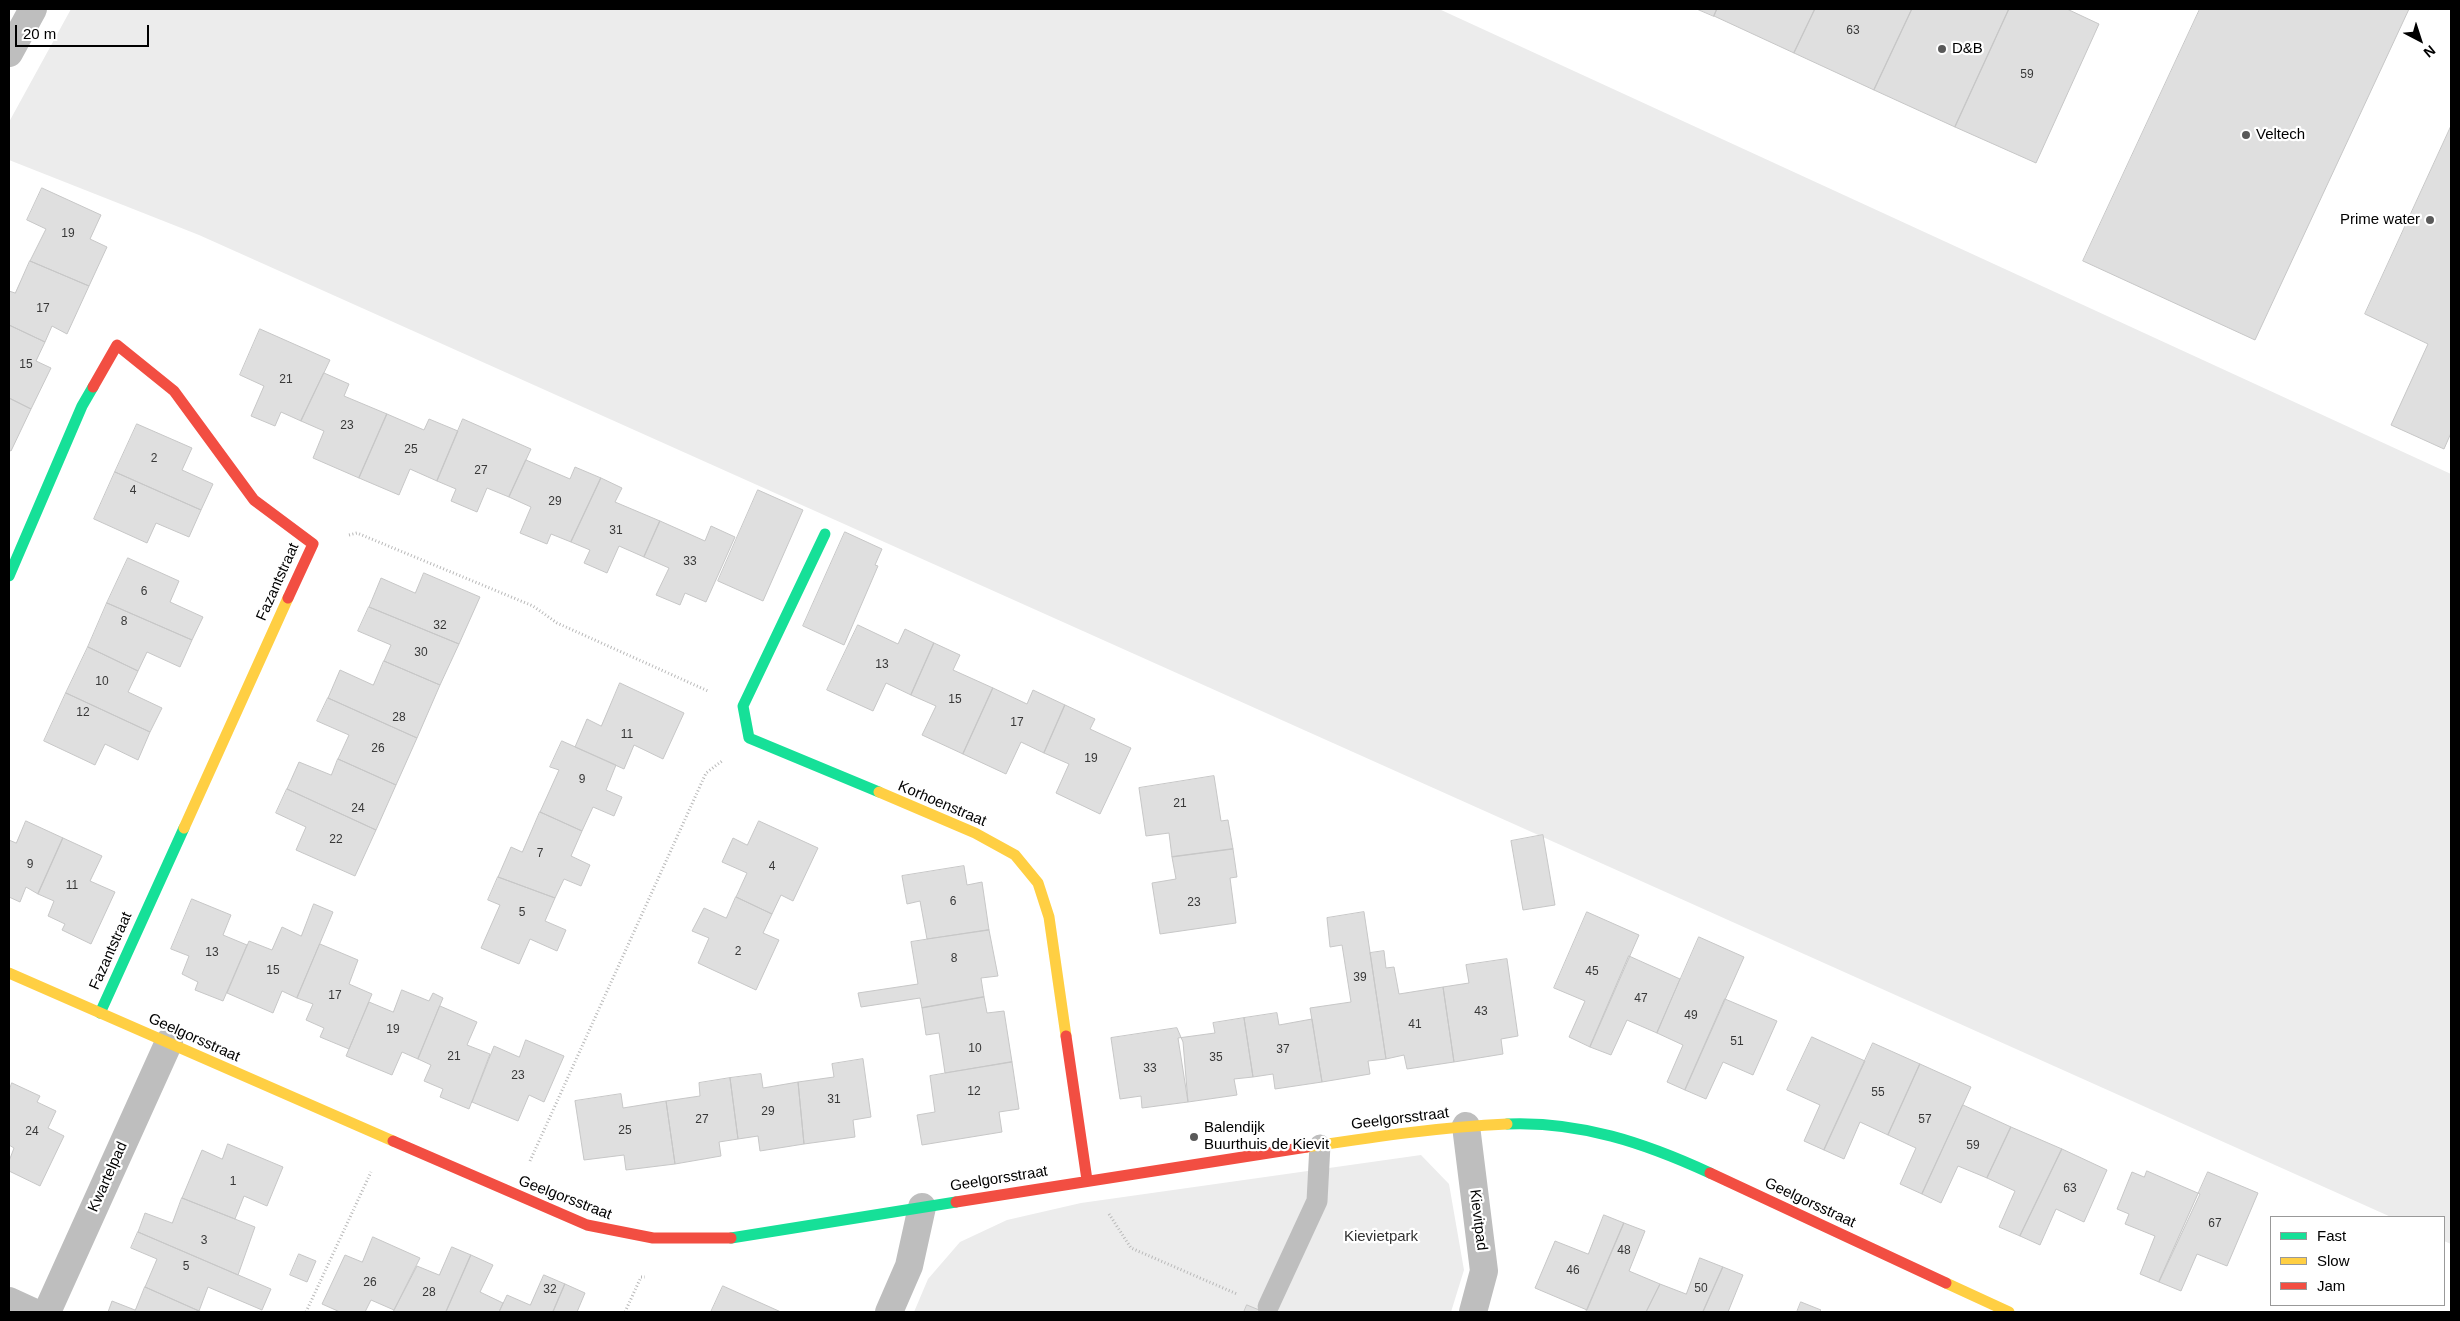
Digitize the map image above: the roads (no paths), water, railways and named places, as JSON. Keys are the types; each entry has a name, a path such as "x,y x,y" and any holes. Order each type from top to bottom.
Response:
{"street":[{"path":"9,53 33,9"},
{"name":"Fazantstraat","path":"9,576 82,406 117,345 174,391 254,500 313,544 100,1013"},
{"name":"Korhoenstraat","path":"825,534 743,706 749,738 975,833 1015,855 1038,883 1049,918 1087,1180"},
{"name":"Geelgorsstraat","path":"9,973 599,1230 648,1238 700,1241 744,1237 1087,1180 1466,1126 1532,1122 1575,1127 1622,1138 1670,1154 2008,1312"},
{"name":"Kwartelpad","path":"47,1312 169,1042"},
{"name":"Kievitpad","path":"1466,1126 1484,1271 1473,1312"},
{"path":"889,1312 909,1266 922,1207"},
{"path":"9,1300 33,1312"}],"lane":[{"path":"1268,1307 1317,1201 1320,1146"}],"place":[{"name":"D&B","path":"1942,49"},
{"name":"Veltech","path":"2246,135"},
{"name":"Prime water","path":"2430,220"},
{"name":"Balendijk Buurthuis de Kievit","path":"1194,1137"}],"park label":[{"name":"Kievietpark","path":"1381,1237"}]}
